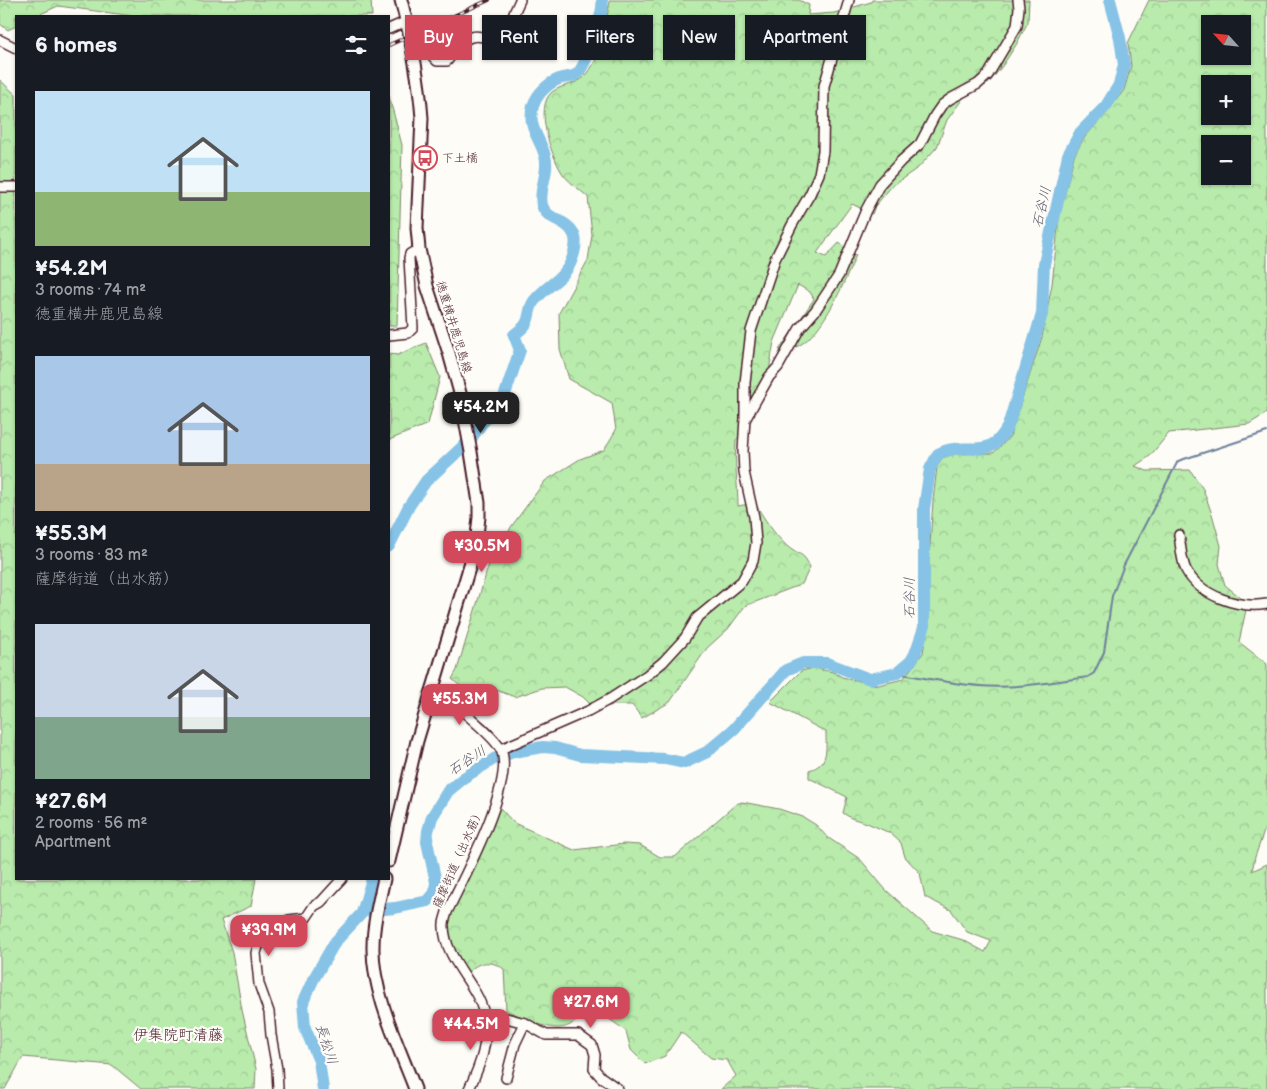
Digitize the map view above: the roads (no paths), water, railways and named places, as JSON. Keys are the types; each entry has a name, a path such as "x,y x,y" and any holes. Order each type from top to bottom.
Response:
{"main road":[{"name":"徳重横井鹿児島線","path":"401,0 405,15"},
{"name":"徳重横井鹿児島線","path":"390,855 417,741 476,545 479,503 460,393 427,286 419,250 417,228 422,118 414,60"},
{"path":"384,880 379,898 373,947 377,983 415,1089"}],"street":[{"path":"472,37 477,35 497,40 503,37 520,0"},
{"path":"501,750 588,711 646,675 663,662 685,638 697,618 742,581 753,561 756,543 754,517 744,472 743,451 746,418 744,382 751,331 775,259 819,174 823,150 824,86 849,0"},
{"path":"746,418 800,328 815,311 839,275 866,210 880,184 900,161 920,144 942,105 978,84 988,75 1017,26 1018,0"},
{"path":"390,29 405,23"},
{"path":"0,40 15,48"},
{"path":"0,187 15,187"},
{"path":"390,335 408,334 413,328 409,258 410,254 419,250"},
{"path":"1180,535 1186,570 1195,581 1215,597 1231,603 1267,604"},
{"name":"薩摩街道（出水筋）","path":"432,688 442,693 494,740 501,750 504,759 500,792 491,818 447,912 443,925 445,939 450,952 481,1002 485,1016 486,1035 482,1059 470,1089"},
{"path":"278,1089 269,1012 259,984 256,953 258,944 261,937 289,920 306,918 314,906 321,902 341,880"},
{"path":"485,1016 499,1016 525,1023 546,1035 578,1034 592,1044 595,1055 594,1069 601,1077 618,1089"},
{"path":"506,1078 515,1044 525,1023"}],"waterway":[{"name":"長松川","path":"390,544 409,506 426,481 470,440 482,423 502,403 520,350 514,335 526,324 534,301 562,275 571,262 576,244 574,234 565,224 547,214 542,205 541,193 546,162 543,149 533,126 532,114 537,97 547,87 559,79 577,74 581,69 598,26 602,0"},
{"name":"石谷川","path":"363,911 395,908 428,901 435,893 436,882 427,842 432,817 448,791 465,777 494,759 513,752 543,747 555,748 580,755 665,759 684,763 707,752 734,729 786,670 803,663 827,663 870,679 897,673 911,661 924,628 924,509 930,469 938,454 948,450 985,448 1001,437 1008,426 1042,314 1044,264 1068,155 1080,133 1106,106 1119,85 1124,65 1120,38 1110,0"},
{"path":"897,673 938,681 994,687 1088,677 1094,673 1104,652 1112,596 1124,565 1178,461 1267,432"},
{"name":"長松川","path":"323,1089 319,1061 305,1028 303,1002 313,980 335,942 362,913 372,880"}],"railway":[{"path":"390,45 489,0"}],"place":[{"name":"下土橋","path":"425,158"}],"district":[{"name":"伊集院町清藤","path":"178,1035"}]}
